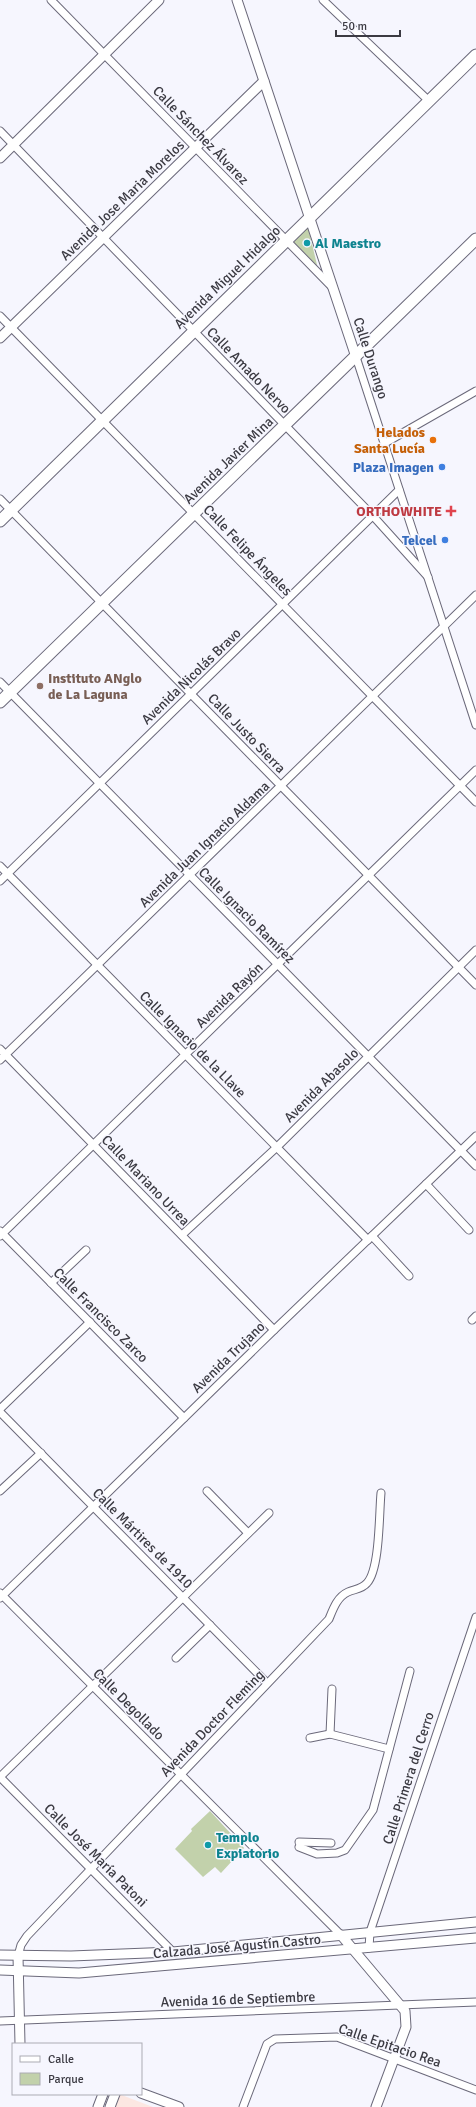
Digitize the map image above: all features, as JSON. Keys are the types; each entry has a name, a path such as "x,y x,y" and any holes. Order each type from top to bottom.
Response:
{"main road":[{"path":"0,158 159,0"},
{"name":"Calle Durango","path":"237,0 356,357"},
{"name":"Avenida Miguel Hidalgo","path":"0,521 476,55"},
{"name":"Avenida Jose Maria Morelos","path":"0,338 264,81"},
{"name":"Avenida Javier Mina","path":"0,702 476,239"},
{"name":"Calzada José Agustín Castro","path":"0,1956 71,1956 173,1952 476,1922"},
{"path":"341,1935 402,2006 405,2012 406,2027 376,2107"},
{"name":"Calzada José Agustín Castro","path":"0,1970 79,1973 354,1950 476,1938"},
{"path":"0,1956 15,1971"},
{"path":"18,1956 15,1971 20,2043"},
{"path":"142,2093 179,2107"},
{"path":"98,2107 103,2095"},
{"path":"110,2107 115,2095"}],"street":[{"name":"Calle Sánchez Álvarez","path":"51,0 333,288"},
{"path":"323,0 429,101"},
{"name":"Calle Amado Nervo","path":"0,131 373,516 428,577"},
{"name":"Calle Felipe Ángeles","path":"0,316 476,802"},
{"name":"Calle Durango","path":"356,357 476,724"},
{"path":"385,443 476,391"},
{"name":"Avenida Nicolás Bravo","path":"0,881 399,490"},
{"name":"Calle Justo Sierra","path":"0,499 476,985"},
{"name":"Avenida Juan Ignacio Aldama","path":"0,1060 476,595"},
{"name":"Calle Ignacio Ramírez","path":"0,682 476,1166"},
{"name":"Avenida Rayón","path":"1,1234 94,1145 476,770"},
{"name":"Calle Ignacio de la Llave","path":"0,866 277,1147 409,1276"},
{"name":"Avenida Abasolo","path":"182,1235 277,1147 476,950"},
{"name":"Calle Mariano Urrea","path":"0,1049 274,1330"},
{"name":"Avenida Trujano","path":"1,1596 476,1136"},
{"path":"426,1184 469,1230"},
{"name":"Calle Francisco Zarco","path":"1,1234 184,1418"},
{"path":"51,1283 86,1250"},
{"path":"0,1411 90,1322"},
{"name":"Calle Mártires de 1910","path":"0,1411 267,1683"},
{"path":"0,1492 41,1453"},
{"path":"207,1491 248,1533"},
{"name":"Avenida Doctor Fleming","path":"18,1956 21,1945 27,1936 329,1619 334,1606 347,1592 362,1588 368,1582 376,1563 381,1493"},
{"path":"0,1777 269,1513"},
{"name":"Calle Degollado","path":"1,1596 341,1935"},
{"name":"Calle Primera del Cerro","path":"369,1948 370,1932 476,1617"},
{"path":"176,1658 210,1625"},
{"path":"331,1844 299,1845 317,1854 337,1853 345,1850 373,1810 410,1671"},
{"path":"330,1734 332,1689"},
{"path":"310,1738 330,1734 389,1749"},
{"name":"Calle José María Patoni","path":"0,1777 173,1952"},
{"name":"Avenida 16 de Septiembre","path":"0,2021 476,2002"},
{"name":"Calle Epitacio Rea","path":"243,2107 267,2044 270,2041 337,2036 476,2090"}],"shaded area":[{"path":"119,2095 122,2095 153,2107 113,2107"}],"green space":[{"path":"308,227 318,269 293,243"},
{"path":"210,1811 244,1848 221,1873 215,1867 203,1877 175,1849 192,1831 191,1829"}],"place":[{"name":"Al Maestro","path":"307,243"},
{"name":"Helados Santa Lucía","path":"433,440"},
{"name":"Plaza Imagen","path":"442,467"},
{"name":"ORTHOWHITE","path":"451,511"},
{"name":"Telcel","path":"445,540"},
{"name":"Instituto ANglo de La Laguna","path":"40,686"},
{"name":"Templo Expiatorio","path":"208,1845"}]}
